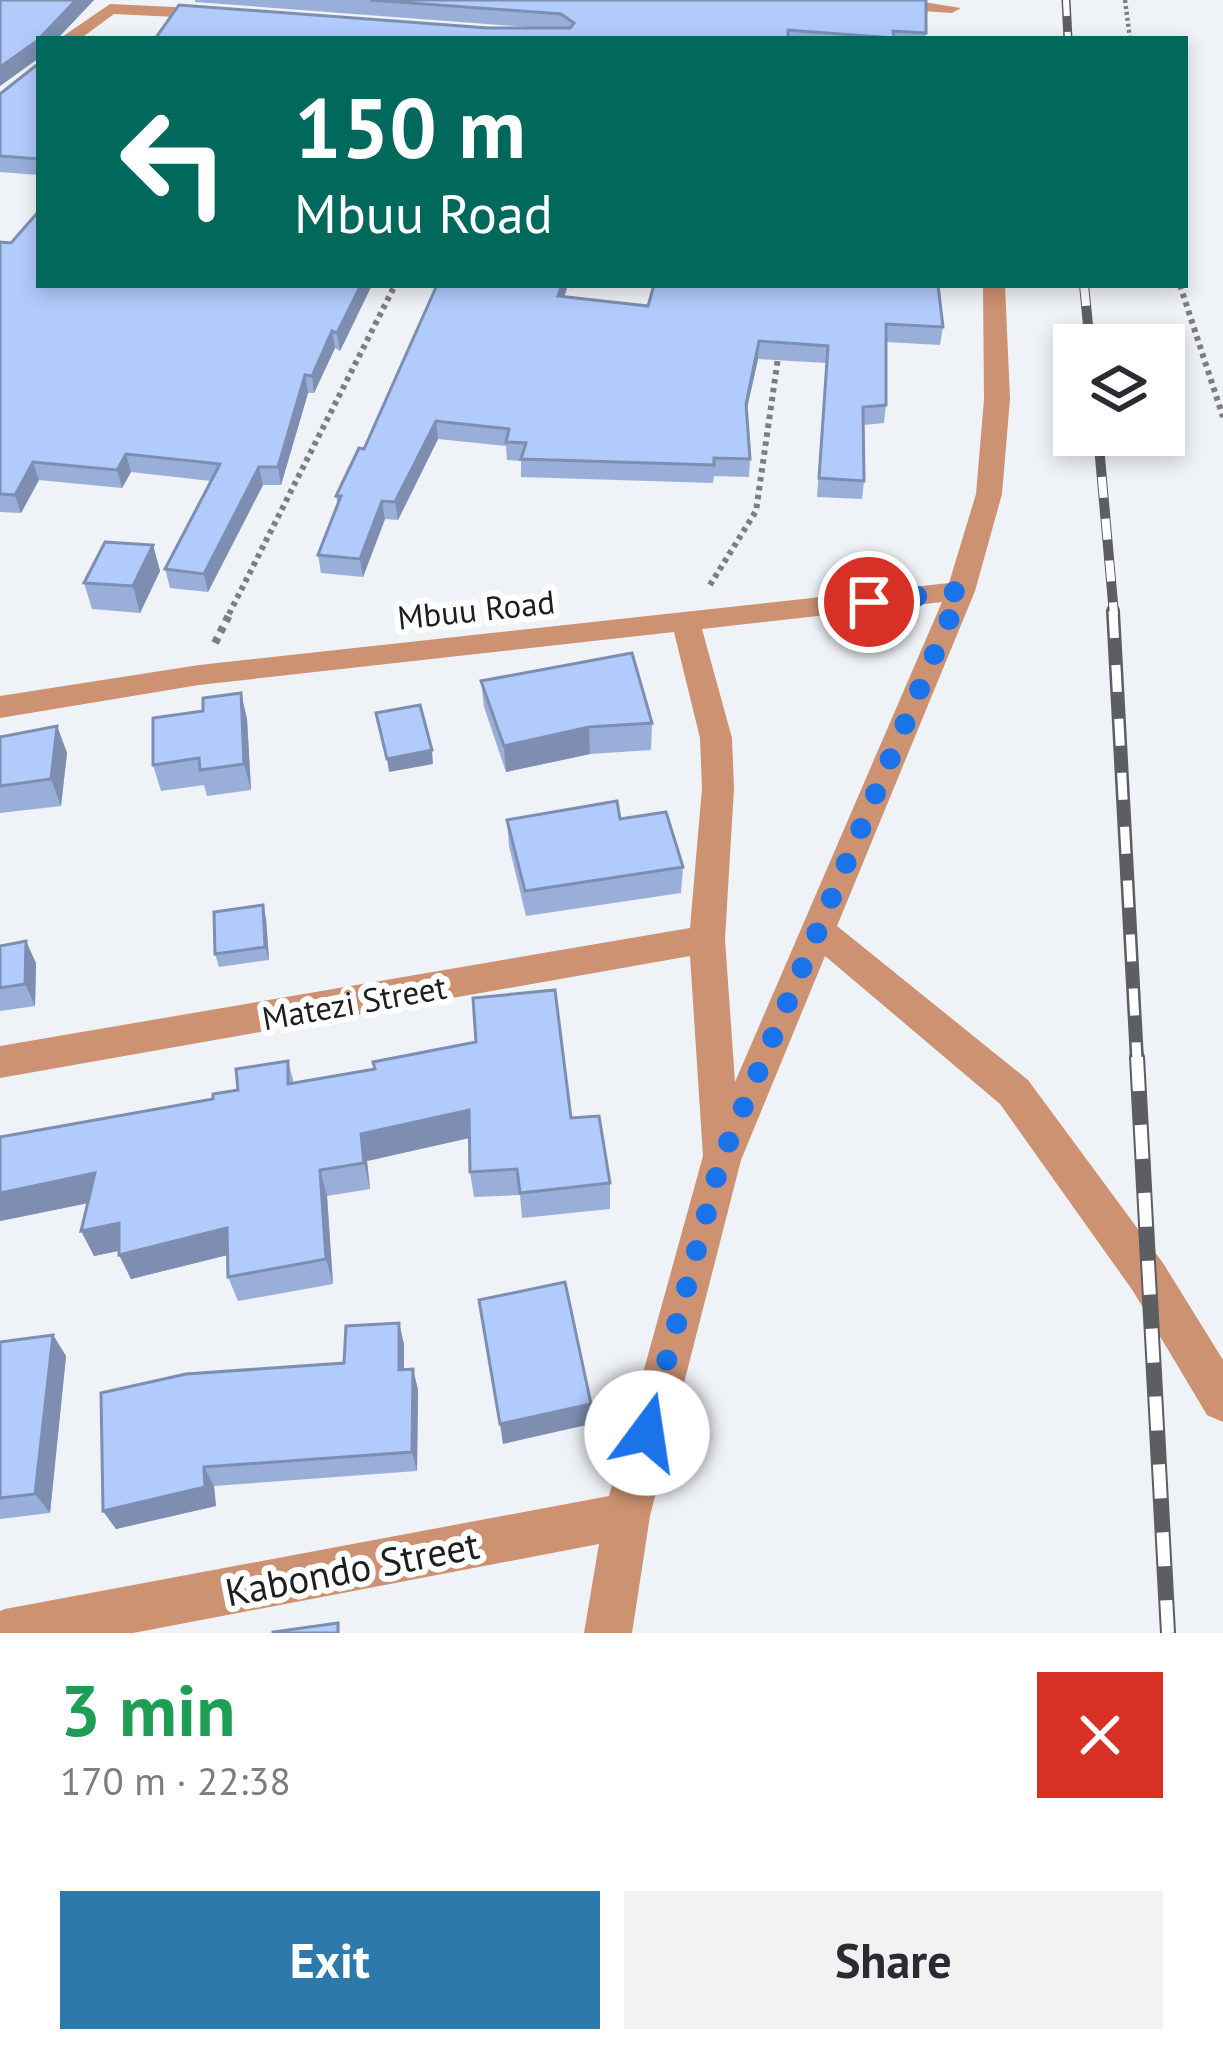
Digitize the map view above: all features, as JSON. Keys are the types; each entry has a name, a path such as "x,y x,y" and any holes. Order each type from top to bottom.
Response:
{"street":[{"path":"831,0 953,11"},
{"path":"72,36 110,9 251,16"},
{"path":"608,1633 627,1516 721,1160 961,591 989,494 997,398 994,288"},
{"name":"Mbuu Road","path":"0,707 200,675 961,591"},
{"path":"686,623 716,737 718,788 707,939 721,1160"},
{"path":"816,929 1014,1092 1148,1277 1223,1400"},
{"name":"Matezi Street","path":"0,1061 707,939"},
{"name":"Kabondo Street","path":"5,1633 627,1516"}],"path":[{"path":"1125,0 1130,36"},
{"path":"200,675 394,288"},
{"path":"1181,288 1223,417"},
{"path":"686,623 756,511 780,346"}],"building":[{"path":"0,0 76,0 42,36 36,36 36,42 0,67"},
{"path":"370,0 926,0 926,33 157,36 179,5 488,28 570,28 574,23 561,14"},
{"path":"36,66 36,159 0,156 0,94"},
{"path":"36,214 36,288 360,288 337,333 332,331 312,376 305,375 278,467 259,467 204,574 165,569 220,464 126,454 117,470 33,462 15,495 0,494 0,242 11,243"},
{"path":"436,288 561,288 558,296 648,306 653,288 938,288 943,327 886,324 886,405 863,407 864,481 819,478 828,346 759,341 746,404 750,459 714,458 714,465 521,459 526,443 506,442 509,429 436,421 395,502 382,501 360,559 318,555 341,496 336,496 359,448 364,449"},
{"path":"105,542 153,545 133,586 84,583"},
{"path":"632,653 652,723 589,727 504,746 481,681"},
{"path":"241,693 244,764 200,770 199,758 153,765 153,718 203,711 203,698"},
{"path":"420,705 432,750 387,759 376,713"},
{"path":"57,726 51,779 0,786 0,737"},
{"path":"617,801 620,819 666,812 683,867 525,891 507,820"},
{"path":"263,905 265,947 215,954 214,912"},
{"path":"26,941 25,984 0,988 0,946"},
{"path":"555,990 571,1118 599,1116 610,1183 520,1193 517,1169 470,1172 469,1110 361,1134 364,1163 320,1170 326,1259 228,1277 227,1228 119,1255 119,1223 81,1231 95,1173 0,1193 0,1137 213,1099 213,1094 238,1090 236,1069 288,1061 288,1084 375,1069 373,1062 476,1042 473,998"},
{"path":"565,1282 591,1404 500,1424 479,1300"},
{"path":"399,1323 399,1370 413,1369 412,1452 204,1467 205,1487 103,1511 101,1393 186,1374 344,1363 346,1326"},
{"path":"53,1335 35,1494 0,1498 0,1342"},
{"path":"338,1623 338,1633 273,1633 273,1632"}],"railway":[{"path":"1066,0 1068,36"},
{"path":"1084,288 1088,324"},
{"path":"1100,456 1114,614"},
{"path":"1113,611 1137,1060"},
{"path":"1137,1057 1168,1633"}],"route":[{"path":"647,1433 721,1160 961,591 869,602"}]}
